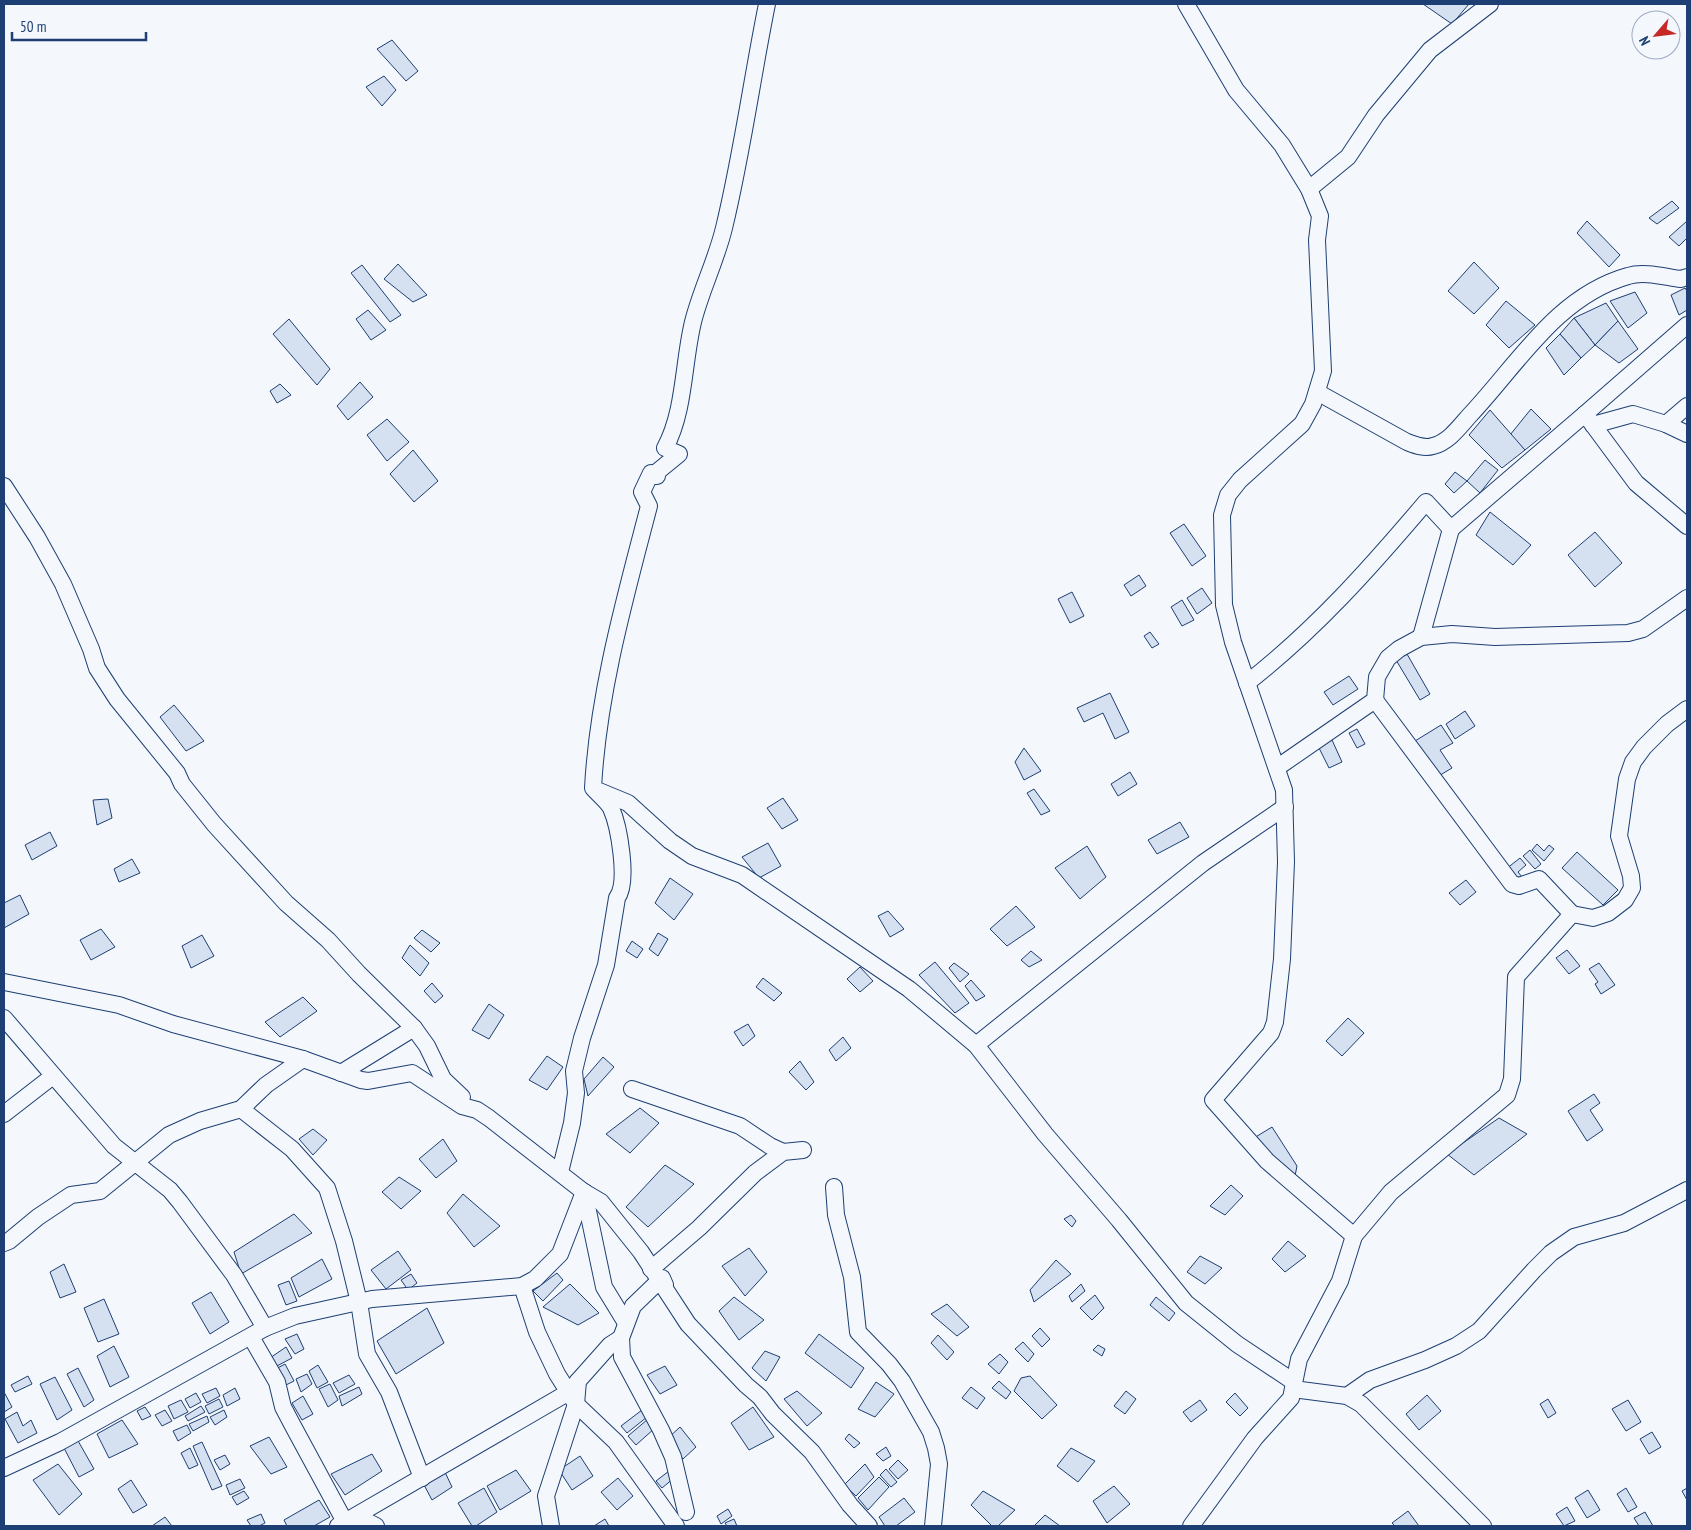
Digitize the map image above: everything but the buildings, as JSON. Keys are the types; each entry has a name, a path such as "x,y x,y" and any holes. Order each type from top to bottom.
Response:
{"street":[{"path":"560,1172 572,1123 576,1093 574,1071 582,1038 606,965 617,898 621,892 622,854 614,819 610,806 592,788 595,751 615,642 650,506 642,492 651,473 657,476 661,466 679,454 665,448 671,437 680,398 693,321 711,274 724,229 767,4"},
{"path":"1186,4 1236,90 1282,145 1309,189 1320,216 1317,240 1323,371 1317,392 1302,424 1240,480 1228,495 1222,515 1224,605 1233,642 1278,767 1284,790 1286,862 1282,959 1275,1022 1271,1033 1213,1100 1267,1162 1354,1236"},
{"path":"1309,189 1348,157 1376,115 1430,50 1490,4"},
{"path":"1317,392 1407,442 1421,447 1432,447 1449,437 1517,363 1540,334 1573,304 1594,289 1630,275 1681,279 1687,277"},
{"path":"1421,638 1451,529 1589,420 1687,326"},
{"path":"1666,424 1687,406"},
{"path":"1589,420 1633,414 1666,424 1687,434"},
{"path":"1589,420 1636,483 1685,520"},
{"path":"4,486 37,537 63,584 91,649 97,668 117,698 177,773 182,784 214,824 286,903 328,940 359,974 414,1028 427,1046 443,1078 477,1110 501,1126 584,1192 601,1202 641,1252 688,1324 746,1385 760,1397 773,1414 812,1452 850,1505 869,1526"},
{"path":"1247,683 1289,650 1336,604 1426,502 1451,529"},
{"path":"1687,599 1643,629 1628,633 1495,637 1452,634 1421,638 1398,649 1388,658 1377,677 1375,700 1512,884 1518,886 1539,879 1572,914 1593,918 1608,913 1625,900 1632,888 1631,876 1619,836 1627,778 1633,762 1644,747 1666,724 1687,709"},
{"path":"1278,767 1375,700"},
{"path":"592,788 628,803 670,841 692,856 742,875 909,989 976,1045 1045,1134 1119,1220 1186,1303 1293,1386 1347,1396 1361,1404 1483,1526"},
{"path":"976,1045 1203,863 1285,808"},
{"path":"1191,1526 1255,1438 1291,1398 1299,1359 1340,1281 1354,1236 1391,1192 1506,1095 1512,1079 1516,977 1572,914"},
{"path":"4,982 119,1005 173,1024 303,1058 341,1074 368,1081 412,1073 462,1106 477,1110"},
{"path":"4,1018 114,1146 170,1190 191,1216 248,1296 258,1333 277,1382 283,1407 341,1524"},
{"path":"341,1074 414,1028"},
{"path":"4,1243 10,1241 38,1217 71,1195 100,1191 169,1136 200,1121 240,1109 266,1085 303,1058"},
{"path":"4,1114 53,1076"},
{"path":"632,1089 740,1126 770,1146 783,1152 803,1150"},
{"path":"240,1109 292,1149 327,1188 344,1241 360,1302 367,1354 389,1392 422,1478"},
{"path":"551,1526 546,1496 574,1392 623,1331 634,1306 660,1281 699,1228 755,1173 783,1152"},
{"path":"834,1187 836,1215 852,1277 858,1332 889,1364 902,1381 931,1432 936,1448 939,1464 934,1526"},
{"path":"1347,1396 1370,1380 1433,1357 1456,1346 1479,1331 1534,1270 1552,1253 1574,1237 1624,1223 1687,1190"},
{"path":"4,1468 60,1442 258,1333 295,1316 391,1296 522,1286 536,1279 560,1254 584,1192"},
{"path":"584,1192 604,1287 623,1331 622,1357 661,1430 672,1457 686,1512"},
{"path":"522,1286 537,1332 574,1392 616,1442 676,1526"},
{"path":"341,1524 574,1392"},
{"path":"341,1524 368,1522 376,1526"}]}
